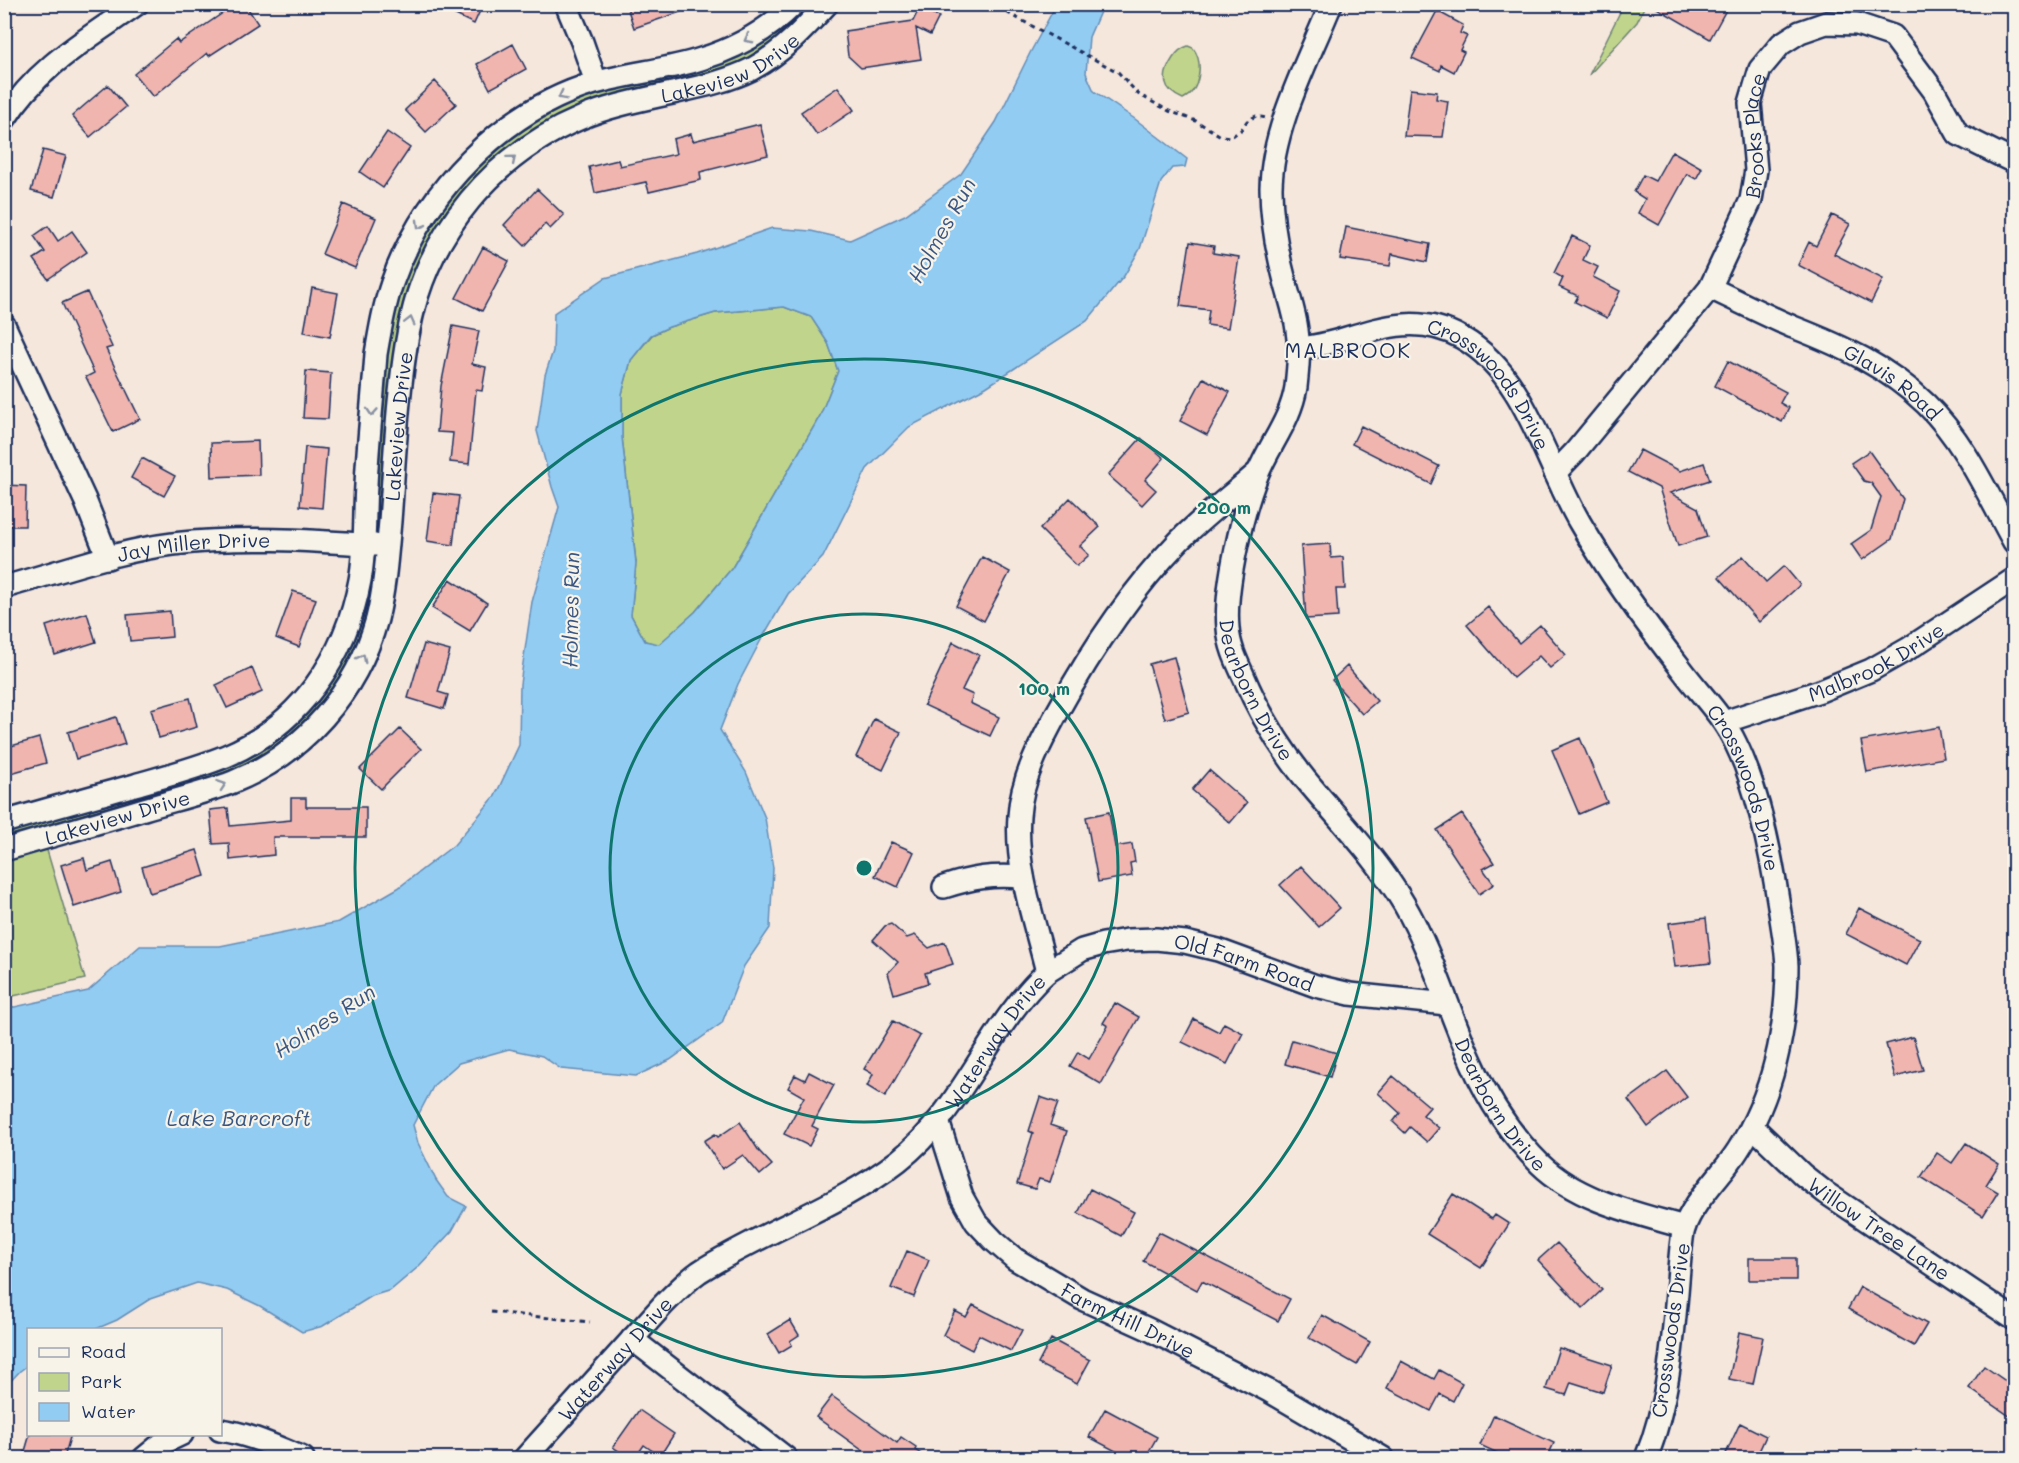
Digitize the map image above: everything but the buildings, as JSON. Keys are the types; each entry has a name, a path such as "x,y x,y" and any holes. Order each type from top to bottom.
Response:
{"street":[{"path":"4,120 17,100 53,63 137,4"},
{"path":"566,4 596,82"},
{"name":"Lakeview Drive","path":"4,822 188,770 218,759 258,739 284,721 323,676 339,649 352,617 361,578 376,354 386,306 392,283 405,251 444,189 470,160 504,130 534,110 573,90 596,82 700,60 729,49 779,19 794,4"},
{"name":"Lakeview Drive","path":"4,850 235,781 289,750 314,729 351,681 376,620 384,583 397,421 409,324 418,291 433,257 450,228 471,199 495,174 521,152 550,133 582,117 612,107 717,82 749,70 792,42 827,4"},
{"name":"Dearborn Drive","path":"1331,4 1282,123 1274,155 1272,177 1274,220 1278,250 1297,326 1299,349 1295,393 1286,418 1258,472 1243,522 1228,603 1227,627 1231,649 1264,719 1287,754 1380,867 1405,906 1473,1066 1501,1116 1528,1151 1544,1168 1562,1181 1607,1203 1684,1227"},
{"name":"Brooks Place","path":"1555,473 1575,452 1710,288 1751,200 1756,170 1750,103 1760,69 1780,44 1800,32 1826,23 1857,24 1893,36 1934,91 1958,134 2014,162"},
{"name":"Glavis Road","path":"1710,288 1861,356 1902,383 1927,405 1947,428 1974,469 2014,542"},
{"name":"Crosswoods Drive","path":"1299,349 1396,325 1417,324 1440,327 1463,338 1484,354 1499,370 1518,397 1576,517 1610,571 1651,629 1724,722 1745,764 1764,827 1786,954 1786,988 1781,1034 1769,1085 1752,1126 1730,1164 1697,1205 1684,1227 1666,1383 1658,1421 1646,1458"},
{"path":"4,325 85,500 108,558"},
{"name":"Waterway Drive","path":"525,1458 662,1306 698,1273 730,1254 813,1214 863,1186 899,1161 938,1121 1014,1008 1047,972 1023,877 1018,841 1018,816 1029,774 1047,730 1084,664 1120,609 1151,571 1182,539 1258,472"},
{"name":"Jay Miller Drive","path":"4,587 108,558 172,544 228,539 280,538 388,546"},
{"name":"Malbrook Drive","path":"1724,722 1820,691 1870,670 2014,579"},
{"path":"944,887 971,878 994,875 1023,877"},
{"name":"Old Farm Road","path":"1047,972 1082,950 1127,940 1156,939 1185,942 1218,950 1316,986 1350,994 1448,1004"},
{"name":"Farm Hill Drive","path":"938,1121 966,1206 975,1222 1015,1259 1082,1299 1148,1329 1269,1390 1383,1458"},
{"name":"Willow Tree Lane","path":"1752,1126 1803,1175 1826,1192 2014,1319"},
{"path":"632,1339 786,1458"},
{"path":"222,1430 236,1432 303,1458"},
{"path":"144,1458 161,1444 178,1436"}],"path":[{"path":"991,4 1118,72 1138,94 1169,111 1196,121 1221,136 1231,136 1256,116 1282,123"},
{"path":"491,1312 590,1322"}],"green space":[{"path":"1624,4 1645,5 1637,22 1589,75"},
{"path":"806,5 817,5 756,57 703,78 596,105 440,227 382,513 376,511 384,359 390,320 401,285 416,253 433,222 453,194 501,145 530,124 562,106 801,10"},
{"path":"1188,46 1193,48 1196,54 1199,76 1193,90 1183,99 1167,87 1165,77 1175,56 1181,49"},
{"path":"784,307 811,317 828,343 838,371 820,416 732,568 695,612 659,645 645,641 631,615 636,562 622,437 622,394 631,360 652,335 669,327 715,313"},
{"path":"373,581 376,581 377,604 338,687 292,739 231,773 5,841 5,829 271,740"},
{"path":"46,847 85,979 5,998 5,859"}],"water":[{"name":"Lake Barcroft","path":"1056,5 1103,5 1089,37 1086,73 1094,91 1187,159 1185,167 1172,168 1161,182 1140,249 1124,276 1087,321 986,387 909,427 867,469 823,557 788,594 761,640 738,684 720,730 746,772 765,818 773,868 770,928 744,966 722,1023 670,1060 636,1076 561,1069 542,1056 509,1049 459,1063 434,1085 413,1125 418,1143 436,1180 448,1197 466,1206 452,1231 417,1268 391,1290 372,1296 323,1326 302,1332 260,1306 227,1290 197,1283 150,1299 117,1320 98,1328 27,1328 27,1366 5,1387 5,1009 88,991 140,946 220,946 339,922 398,888 454,845 495,796 519,745 520,684 532,602 559,507 537,431 545,375 553,351 554,313 605,278 697,254 772,228 811,231 850,240 905,215 961,174 996,122","holes":["784,307 811,317 828,343 838,371 820,416 732,568 695,612 659,644 645,641 631,615 636,563 622,437 622,394 631,360 651,335 669,327 715,313"]}],"district":[{"name":"MALBROOK","path":"1348,349"}],"water label":[{"name":"Holmes Run","path":"941,230"},
{"name":"Holmes Run","path":"570,610"},
{"name":"Holmes Run","path":"324,1020"}]}
